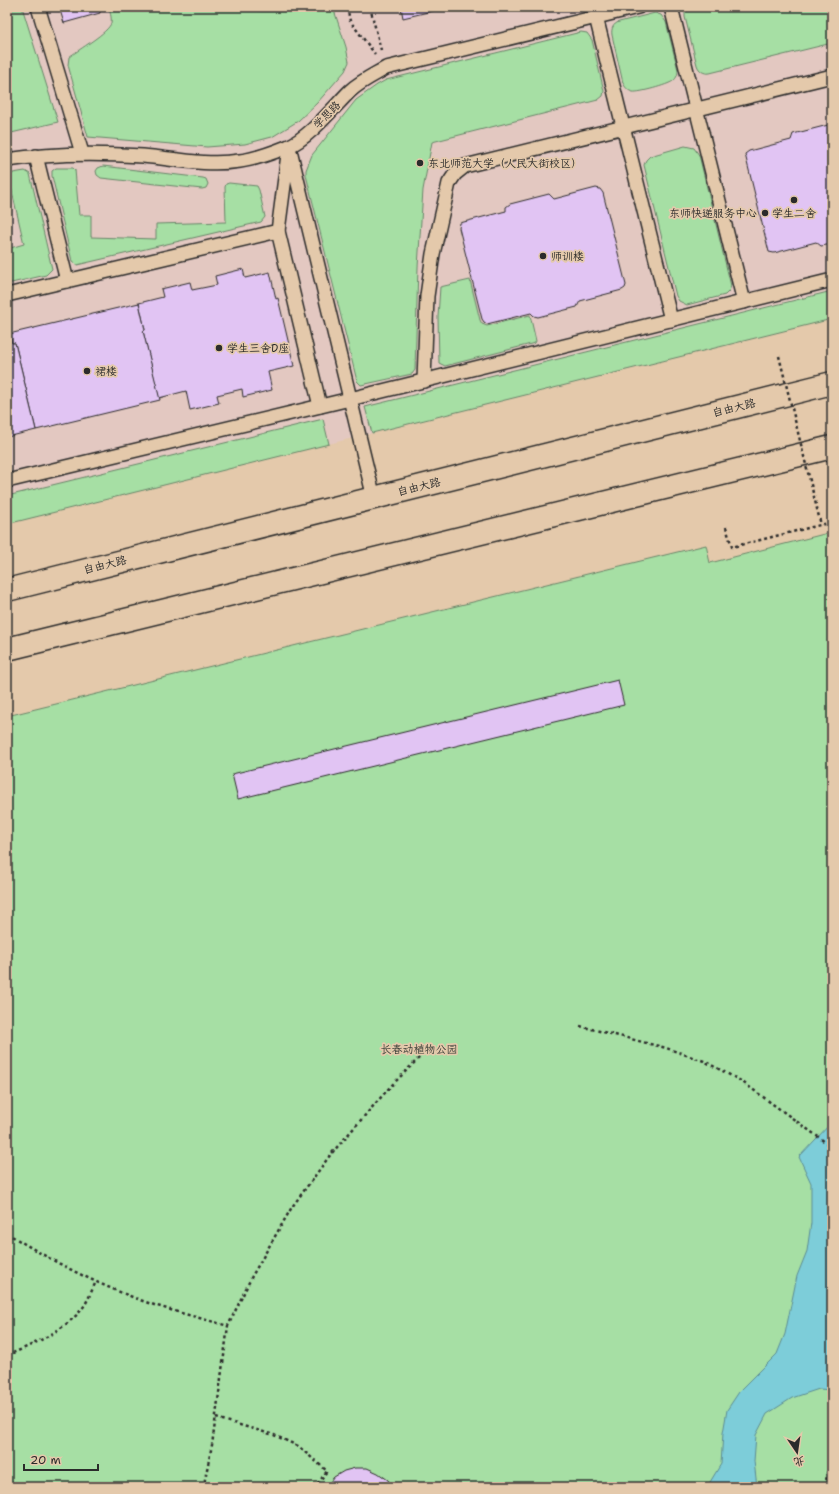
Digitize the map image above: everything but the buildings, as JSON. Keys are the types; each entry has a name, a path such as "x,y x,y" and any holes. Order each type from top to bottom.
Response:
{"main road":[{"name":"自由大路","path":"7,590 832,383"},
{"path":"7,649 832,446"}],"lane":[{"path":"38,7 82,153"},
{"name":"学思路","path":"7,160 36,156 82,153 216,162 240,161 264,156 289,147 309,132 351,90 386,68 638,7"},
{"path":"671,7 744,302"},
{"path":"596,17 671,320"},
{"path":"424,381 427,296 432,254 449,183 455,174 465,166 832,76"},
{"path":"289,147 278,231 320,406"},
{"path":"289,147 374,498"},
{"path":"36,156 67,281"},
{"path":"7,295 278,231"},
{"path":"7,481 424,381 832,280"}],"path":[{"path":"347,7 350,21 386,68"},
{"path":"370,7 386,68"},
{"path":"779,356 821,525"},
{"path":"726,527 732,547 832,522"},
{"path":"580,1026 666,1048 704,1061 741,1081 832,1147"},
{"path":"202,1487 204,1484 212,1445 228,1326 252,1276 292,1207 331,1154 390,1087 420,1057"},
{"path":"7,1234 39,1254 81,1276 136,1299 228,1326"},
{"path":"7,1355 21,1350 63,1326 82,1310 96,1282"},
{"path":"216,1418 274,1435 298,1446 328,1471 317,1487"},
{"path":"826,1486 832,1450"}],"shaded area":[{"name":"东北师范大学（人民大街校区）","path":"7,7 832,7 832,319 7,524"}],"green space":[{"path":"7,7 22,7 58,122 7,134"},
{"path":"108,7 218,7 262,11 289,11 311,7 333,7 346,47 349,62 345,71 317,103 298,121 272,137 245,144 207,147 88,137 68,65 69,57 109,27 111,19"},
{"path":"687,7 832,7 832,43 706,73 700,70 697,65 685,17"},
{"path":"655,13 661,15 666,22 678,70 677,74 673,81 665,85 633,92 627,89 623,83 612,29 615,24 619,22"},
{"path":"581,32 587,33 592,40 604,91 603,96 598,100 432,142 423,190 418,267 415,370 412,374 361,385 357,381 306,175 306,170 312,155 356,100 386,80"},
{"path":"685,146 694,148 699,155 731,286 725,295 687,305 679,301 676,296 644,165 650,156"},
{"path":"103,166 203,178 206,179 208,184 206,188 202,189 101,178 97,175 96,171 98,168"},
{"path":"56,168 73,168 75,170 79,215 91,215 91,237 156,239 156,224 226,222 225,187 226,184 229,183 257,186 265,217 261,222 77,265 72,261 52,176 52,171"},
{"path":"25,171 30,174 52,269 46,275 7,284 7,249 24,244 9,178 13,173"},
{"path":"470,280 482,324 487,326 530,315 536,341 535,343 445,366 439,363 438,317 440,287"},
{"path":"832,291 832,319 372,433 365,407"},
{"path":"323,419 329,444 7,524 7,496"},
{"name":"长春动植物公园","path":"832,532 832,1487 7,1487 7,716 706,545 710,563"}],"water":[{"path":"832,1122 832,1390 819,1389 792,1398 767,1414 756,1435 754,1461 757,1487 707,1487 721,1464 723,1433 727,1410 739,1392 777,1354 785,1334 797,1276 807,1251 811,1223 811,1183 799,1157"}],"place":[{"name":"东北师范大学（人民大街校区）","path":"420,163"},
{"name":"学生二舍","path":"794,200"},
{"name":"东师快递服务中心","path":"765,213"},
{"name":"师训楼","path":"543,256"},
{"name":"学生三舍D座","path":"219,348"},
{"name":"裙楼","path":"87,371"}]}
